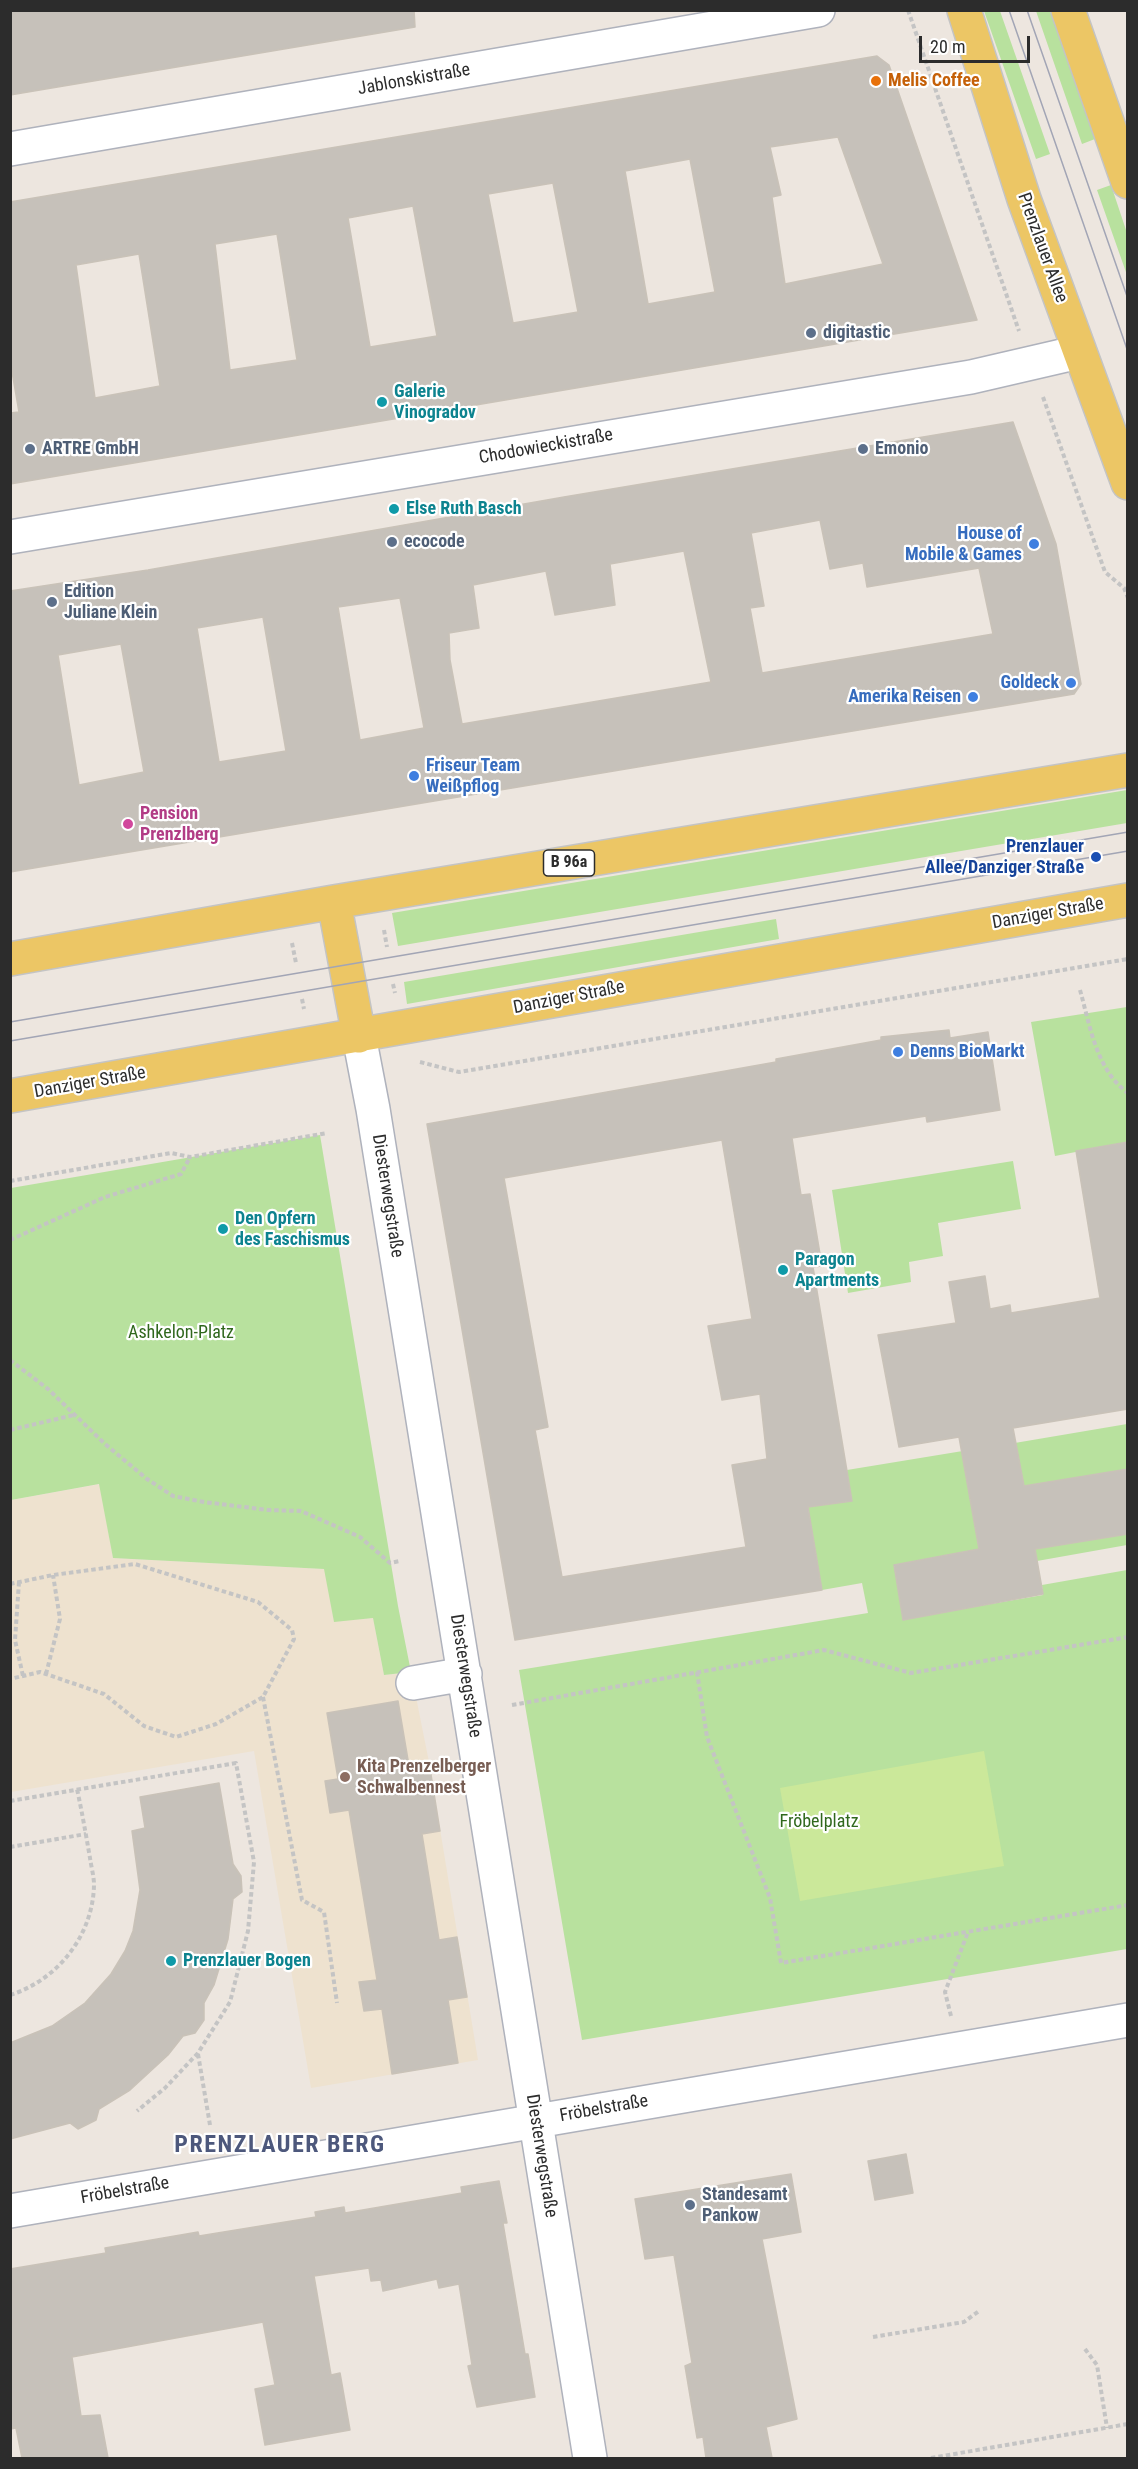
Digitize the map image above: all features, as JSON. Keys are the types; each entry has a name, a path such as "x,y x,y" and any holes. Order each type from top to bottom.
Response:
{"main road":[{"name":"Prenzlauer Allee","path":"964,10 1024,200 1128,483"},
{"path":"1068,10 1128,182"},
{"name":"B 96a","path":"10,959 334,902 1128,770"},
{"name":"Danziger Straße","path":"10,1096 1128,900"},
{"path":"334,902 359,1036"}],"street":[{"name":"Jablonskistraße","path":"10,149 818,10"},
{"name":"Chodowieckistraße","path":"10,537 971,377 1079,352"},
{"name":"Diesterwegstraße","path":"359,1036 373,1109 465,1674 590,2458"},
{"path":"413,1683 465,1674"},
{"name":"Fröbelstraße","path":"10,2211 1128,2020"}],"path":[{"path":"908,10 1020,335"},
{"path":"1040,390 1105,572 1124,588 1128,598"},
{"path":"292,942 296,963"},
{"path":"415,1061 459,1072 1128,959"},
{"path":"1080,990 1102,1064 1119,1087 1128,1093"},
{"path":"10,1180 171,1153 190,1157 327,1133"},
{"path":"10,1240 105,1197 181,1174 190,1157"},
{"path":"10,1360 48,1389 139,1472 173,1496 247,1508 301,1511 360,1537 390,1563 400,1561"},
{"path":"10,1430 75,1414"},
{"path":"10,1584 52,1575 135,1564 258,1602 292,1630 294,1639 263,1697 216,1724 176,1737 144,1726 104,1694 40,1672 10,1679"},
{"path":"46,1674 60,1619 52,1575"},
{"path":"20,1582 15,1640 23,1676"},
{"path":"512,1705 824,1650 911,1673 1128,1637"},
{"path":"697,1672 707,1737 770,1898 781,1963 1128,1905"},
{"path":"263,1697 302,1900 324,1912 338,2003"},
{"path":"10,1800 236,1762 254,1862 248,1930 230,2002 198,2054 165,2088 137,2111"},
{"path":"10,1995 26,1990 55,1970 77,1945 90,1917 94,1884 77,1790"},
{"path":"10,1847 86,1834"},
{"path":"959,2049 945,1992 968,1932"},
{"path":"198,2054 210,2125"},
{"path":"873,2337 964,2322 979,2311"},
{"path":"1085,2349 1097,2365 1107,2428"},
{"path":"931,2458 1128,2424"}],"shaded area":[{"name":"Kita Prenzelberger Schwalbennest","path":"100,1484 113,1558 325,1569 334,1621 373,1618 384,1675 411,1672 429,1762 478,2060 311,2088 254,1751 11,1792 11,1500"}],"green space":[{"path":"984,11 1000,11 1050,154 1036,159"},
{"path":"1036,11 1050,11 1095,139 1082,144"},
{"path":"1111,185 1127,233 1127,275 1097,190"},
{"path":"1127,790 1127,823 398,946 392,913"},
{"path":"776,919 779,939 407,1004 404,982"},
{"path":"1127,1007 1127,1142 1055,1156 1031,1022"},
{"name":"Ashkelon-Platz","path":"320,1135 411,1672 384,1675 373,1618 334,1622 324,1569 113,1558 99,1484 11,1500 11,1188"},
{"path":"1013,1161 1021,1209 938,1223 943,1256 909,1262 911,1282 848,1293 832,1190"},
{"path":"1127,1424 1127,1545 1037,1561 1022,1476 997,1446"},
{"name":"Fröbelplatz","path":"981,1448 968,1486 979,1549 894,1565 903,1619 1043,1595 1042,1585 1127,1570 1127,1949 582,2040 519,1670 868,1613 862,1583 822,1590 808,1507 852,1501 847,1470"},
{"path":"984,1751 1004,1866 800,1901 780,1788"}],"building":[{"path":"10,10 414,10 415,27 10,95"},
{"path":"877,56 889,65 977,320 10,484 10,413 19,412 10,360 10,202","holes":["838,137 883,264 785,284 772,197 781,195 770,147","690,159 715,292 648,304 625,171","553,183 578,312 513,323 488,194","413,206 437,336 370,347 348,218","277,234 297,360 230,370 215,244","139,254 160,386 95,398 76,265"]},
{"path":"1013,422 1056,544 1081,684 1074,694 10,872 10,591 148,570","holes":["820,520 830,569 863,563 867,587 979,568 993,634 762,673 750,608 764,606 751,533","684,551 711,682 462,724 450,660 449,633 479,628 473,585 546,571 555,615 615,605 610,564","400,598 424,728 360,740 338,607","263,617 286,751 219,762 197,628","121,644 144,772 79,785 58,655"]},
{"path":"949,1030 950,1038 988,1032 1000,1110 927,1122 926,1116 792,1138 801,1195 810,1194 822,1266 813,1267 852,1501 808,1507 822,1590 515,1640 427,1124 776,1062 776,1059 881,1040 881,1037","holes":["722,1140 752,1319 708,1326 722,1400 760,1394 767,1459 732,1465 746,1547 562,1577 535,1430 548,1427 504,1178"]},
{"path":"1128,1142 1128,1409 1013,1428 1024,1486 1128,1469 1128,1534 1035,1549 1043,1594 903,1620 894,1565 979,1549 959,1437 899,1447 878,1335 956,1323 949,1282 985,1276 990,1309 1010,1305 1011,1313 1100,1298 1076,1151"},
{"path":"398,1701 409,1766 429,1762 440,1831 422,1834 439,1940 457,1937 467,1997 448,2000 458,2063 392,2074 382,2009 364,2011 359,1982 377,1980 349,1810 330,1813 325,1781 338,1779 327,1713"},
{"name":"Prenzlauer Bogen","path":"219,1783 233,1864 241,1876 242,1892 233,1899 228,1939 214,1985 204,2003 204,2020 195,2033 183,2036 168,2055 130,2090 99,2109 96,2120 78,2129 70,2123 10,2139 10,2043 52,2026 85,2003 111,1974 125,1951 133,1931 140,1890 132,1831 145,1828 140,1797"},
{"path":"906,2154 913,2193 875,2200 868,2161"},
{"path":"791,2174 801,2232 762,2239 797,2419 766,2427 772,2458 706,2458 703,2437 697,2438 685,2366 692,2363 674,2255 645,2259 635,2199"},
{"path":"499,2181 507,2223 503,2223 525,2354 528,2354 535,2397 477,2407 468,2366 472,2365 459,2284 439,2288 437,2279 383,2291 381,2280 371,2281 369,2268 314,2276 331,2375 340,2373 350,2430 265,2445 255,2389 275,2385 263,2322 72,2357 81,2416 100,2415 108,2458 22,2458 16,2428 10,2429 10,2269 106,2253 105,2248 198,2232 199,2236 316,2217 315,2212 344,2207 345,2213 462,2193 461,2187"}],"tram line":[{"path":"1009,10 1128,352"},
{"path":"1027,10 1128,299"},
{"path":"10,1022 1128,832"},
{"path":"10,1041 1128,851"}],"place":[{"name":"Melis Coffee","path":"876,81"},
{"name":"digitastic","path":"811,333"},
{"name":"Galerie Vinogradov","path":"382,402"},
{"name":"ARTRE GmbH","path":"30,449"},
{"name":"Emonio","path":"863,449"},
{"name":"Else Ruth Basch","path":"394,509"},
{"name":"ecocode","path":"392,542"},
{"name":"House of Mobile & Games","path":"1034,544"},
{"name":"Edition Juliane Klein","path":"52,602"},
{"name":"Goldeck","path":"1071,683"},
{"name":"Amerika Reisen","path":"973,697"},
{"name":"Friseur Team Weißpflog","path":"414,776"},
{"name":"Pension Prenzlberg","path":"128,824"},
{"name":"Prenzlauer Allee/Danziger Straße","path":"1096,857"},
{"name":"Denns BioMarkt","path":"898,1052"},
{"name":"Den Opfern des Faschismus","path":"223,1229"},
{"name":"Paragon Apartments","path":"783,1270"},
{"name":"Kita Prenzelberger Schwalbennest","path":"345,1777"},
{"name":"Prenzlauer Bogen","path":"171,1961"},
{"name":"Standesamt Pankow","path":"690,2205"}],"district":[{"name":"PRENZLAUER BERG","path":"280,2146"}]}
